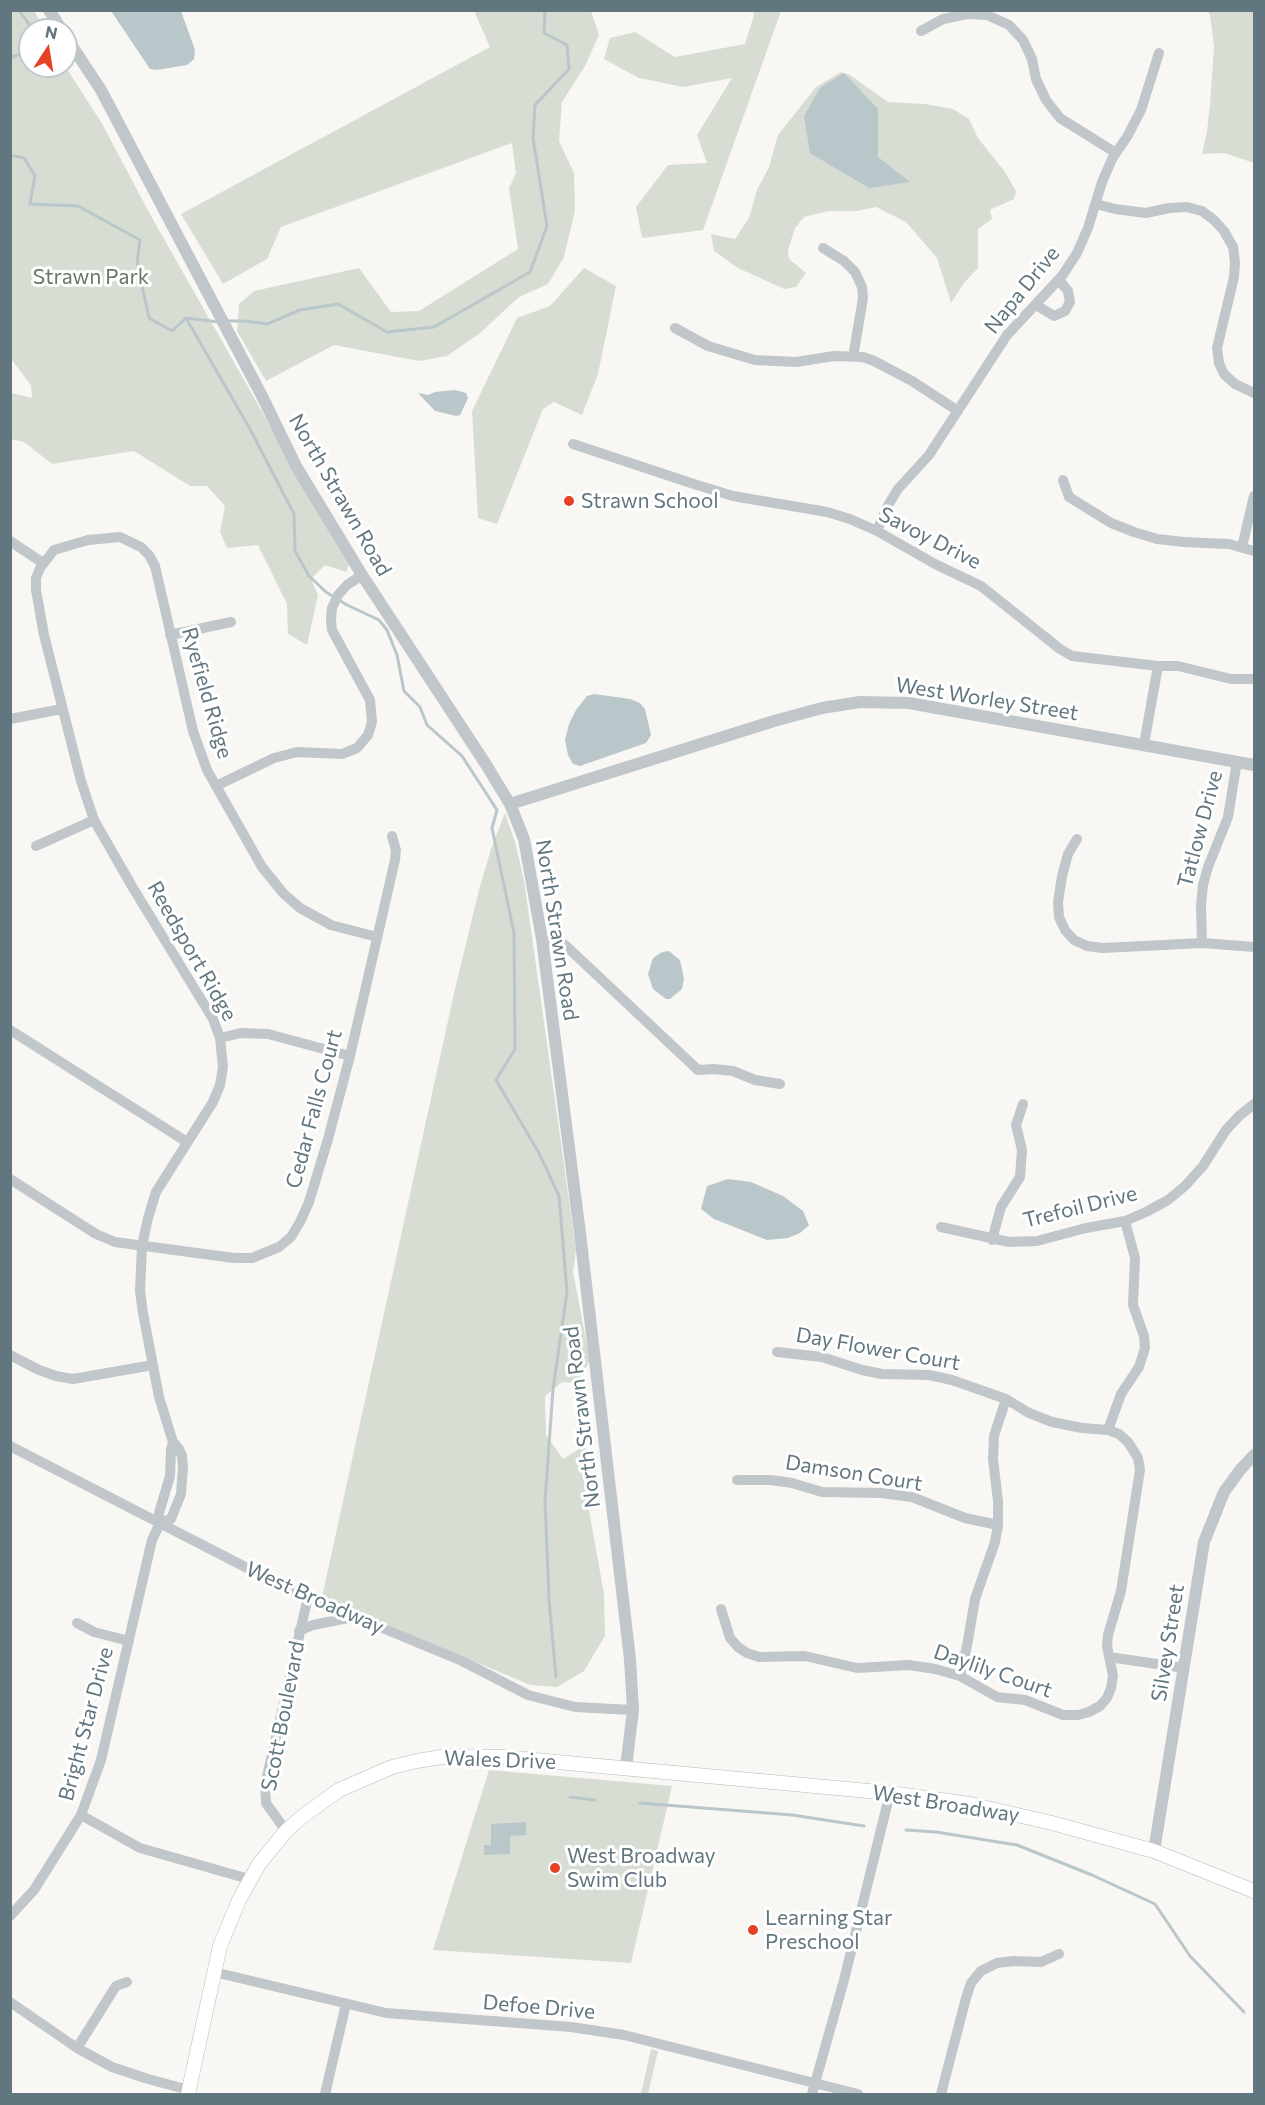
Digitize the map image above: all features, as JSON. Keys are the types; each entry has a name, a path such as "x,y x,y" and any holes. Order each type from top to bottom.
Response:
{"main road":[{"name":"Wales Drive","path":"286,1831 339,1790 392,1767 417,1761 448,1756 503,1757 626,1767"},
{"name":"West Broadway","path":"626,1767 890,1793 982,1807 1052,1823 1154,1851 1254,1890"},
{"path":"188,2092 214,1972 228,1923 249,1879 286,1831"}],"street":[{"path":"921,31 943,19 967,14 987,15 1009,25 1023,40 1032,58 1036,79 1046,100 1060,118 1116,153"},
{"name":"Napa Drive","path":"877,531 886,507 898,489 929,455 1007,335 1059,280 1077,253 1102,182 1141,110 1159,53"},
{"name":"North Strawn Road","path":"78,55 101,90 263,398 296,466 362,574 486,763 510,804 524,839 542,943 580,1233 630,1659 633,1710 626,1767"},
{"path":"1096,204 1146,213 1187,207 1202,211 1224,231 1233,248 1235,262 1234,277 1217,348 1219,363 1224,374 1235,384 1254,393"},
{"path":"823,248 844,261 855,272 862,286 863,298 854,357"},
{"path":"1036,305 1054,315 1065,311 1070,302 1068,291 1059,280"},
{"path":"675,328 708,346 755,360 796,362 834,356 874,361 889,367 958,411"},
{"name":"Savoy Drive","path":"573,444 733,496 827,512 850,519 981,586 1060,650 1072,656 1158,666 1178,666 1231,679 1254,679"},
{"path":"1063,480 1069,497 1101,518 1134,532 1166,540 1242,547 1254,551"},
{"path":"1242,547 1254,496"},
{"name":"Ryefield Ridge","path":"43,563 54,550 88,540 120,537 141,547 154,566 193,731 207,770 262,867 283,893 300,908 331,925 377,937"},
{"path":"10,541 43,563"},
{"name":"Reedsport Ridge","path":"43,563 36,578 36,590 76,765 94,820 213,1019 220,1038 223,1067 220,1085 213,1102 156,1192 142,1246 140,1291 159,1397 173,1442 170,1476 159,1513 160,1523"},
{"path":"216,786 274,758 297,752 342,754 357,748 368,735 372,722 370,700 332,630 331,620 332,608 338,596 347,585 362,574"},
{"path":"170,635 231,622"},
{"path":"1144,744 1158,666"},
{"name":"West Worley Street","path":"510,804 774,720 822,708 860,702 909,703 1254,765"},
{"path":"10,719 62,709"},
{"name":"Tatlow Drive","path":"1202,944 1203,885 1228,818 1238,761"},
{"path":"36,846 94,820"},
{"name":"Cedar Falls Court","path":"10,1179 96,1233 115,1242 234,1258 252,1258 279,1247 291,1237 309,1202 350,1056 395,860 396,850 392,836"},
{"path":"1077,839 1068,854 1058,902 1059,917 1065,930 1074,940 1087,946 1103,948 1202,944 1254,947"},
{"path":"542,943 557,941 565,945 698,1070 733,1071 755,1080 780,1084"},
{"path":"10,1030 187,1142"},
{"path":"220,1038 241,1033 260,1033 350,1056"},
{"path":"992,1240 1001,1207 1020,1178 1022,1150 1016,1125 1023,1104"},
{"name":"Trefoil Drive","path":"941,1227 1009,1242 1037,1241 1086,1228 1125,1221 1168,1200 1185,1186 1203,1166 1226,1130 1254,1104"},
{"path":"1125,1221 1135,1258 1133,1305 1144,1336 1145,1348 1138,1367 1121,1394 1108,1430 1119,1434 1134,1452 1140,1470 1121,1592 1108,1635 1109,1657 1184,1668"},
{"name":"Day Flower Court","path":"777,1352 822,1357 882,1374 928,1375 952,1380 1006,1399 1029,1413 1052,1422 1108,1430"},
{"path":"10,1355 39,1370 73,1379 153,1365"},
{"path":"960,1676 975,1599 995,1542 998,1525 998,1501 993,1459 994,1436 1006,1399"},
{"name":"West Broadway","path":"10,1446 286,1588 462,1661 528,1695 575,1707 633,1710"},
{"name":"Silvey Street","path":"1154,1851 1204,1542 1224,1492 1254,1455"},
{"name":"Damson Court","path":"737,1480 771,1480 792,1483 822,1492 882,1493 912,1497 965,1518 998,1525"},
{"name":"Bright Star Drive","path":"10,1916 34,1890 81,1815 101,1760 152,1540 160,1523"},
{"name":"Scott Boulevard","path":"286,1831 266,1803 265,1785 308,1597"},
{"name":"Daylily Court","path":"721,1609 730,1638 738,1647 759,1658 805,1656 856,1668 909,1665 935,1668 960,1676 997,1697 1025,1700 1064,1715 1089,1712 1100,1706 1107,1698 1113,1676 1109,1657"},
{"path":"299,1631 323,1622 355,1616"},
{"path":"77,1623 94,1632 129,1641"},
{"path":"813,2089 844,1980 890,1793"},
{"path":"81,1815 140,1848 249,1879"},
{"path":"941,2094 966,1998 971,1983 981,1971 997,1963 1041,1962 1059,1954"},
{"name":"Defoe Drive","path":"214,1972 386,2013 571,2028 624,2035 813,2089 858,2094"},
{"path":"77,2048 116,1986 127,1982"},
{"path":"10,2002 77,2048 112,2067 188,2092"},
{"path":"326,2094 346,2004"}],"green space":[{"name":"Strawn Park","path":"10,11 34,11 38,18 18,18 18,78 73,78 101,122 151,216 349,565 346,572 325,565 311,579 318,595 307,645 288,634 287,604 258,545 227,548 220,532 225,506 207,486 190,486 134,451 52,464 24,442 11,439 11,393 32,398 31,385 11,359"},
{"path":"474,11 591,11 599,35 585,66 562,102 559,141 574,173 575,210 564,257 548,284 519,297 480,333 447,356 419,361 334,345 266,381 237,331 239,304 254,291 359,268 391,312 419,311 518,249 509,188 516,173 512,143 281,227 267,259 223,284 181,214 490,47"},
{"path":"753,11 781,11 703,230 642,238 636,207 668,165 707,163 697,135 732,78 683,87 639,78 604,59 610,38 635,32 675,57 745,44 754,15"},
{"path":"1207,11 1254,11 1254,163 1224,153 1202,154 1207,132 1214,47 1210,15"},
{"path":"841,72 850,75 888,102 925,104 953,109 969,119 978,138 1005,172 1016,191 1014,199 990,210 992,219 978,229 978,268 964,283 951,303 937,258 906,222 876,207 857,211 829,211 804,217 795,228 788,250 789,259 806,273 796,287 784,289 738,268 714,251 711,234 735,239 749,218 757,190 769,167 778,135 816,87"},
{"path":"584,268 616,286 598,374 582,415 554,402 543,409 497,524 478,518 472,411 517,318 550,306"},
{"path":"505,813 524,880 576,1250 573,1272 590,1361 576,1383 562,1382 545,1396 546,1435 563,1459 584,1446 590,1455 582,1471 604,1594 605,1636 584,1671 557,1687 530,1685 322,1597 454,993 479,890"},
{"name":"West Broadway Swim Club","path":"489,1770 672,1786 631,1963 433,1950"},
{"path":"651,2049 658,2051 648,2094 641,2094"}],"shaded area":[{"path":"111,11 181,11 195,50 194,59 187,65 150,69"},
{"path":"844,73 878,109 878,157 910,182 869,188 810,153 804,116 820,88"},
{"path":"455,390 466,393 468,398 460,415 456,416 435,411 418,393 428,395"},
{"path":"594,694 630,699 640,703 645,709 651,735 646,743 580,766 573,764 568,755 565,740 576,710 587,696"},
{"path":"669,951 680,960 684,979 682,989 670,999 666,999 653,989 648,974 653,958 662,952"},
{"path":"728,1179 751,1182 783,1196 803,1211 809,1225 800,1233 788,1238 767,1240 714,1219 701,1209 707,1186"},
{"path":"526,1822 526,1835 510,1836 510,1854 484,1855 484,1845 491,1845 491,1824"}],"waterway":[{"path":"19,10 25,18"},
{"path":"228,321 267,324 300,310 338,304 387,332 434,327 530,272 547,226 533,138 535,105 569,69 567,45 544,33 545,10"},
{"path":"10,58 18,55"},
{"path":"10,155 24,158 35,176 30,204 78,206 140,240 137,263 149,318 172,331 186,318 218,322"},
{"path":"186,318 250,429 294,514 295,551 309,576 326,592 379,620 387,630 397,655 404,691 420,707 427,725 462,756 497,810 492,828 514,933 515,1049 496,1080 539,1153 559,1196 567,1292 553,1389 545,1501 549,1600 556,1677"},
{"path":"570,1797 595,1800"},
{"path":"640,1803 792,1815 864,1826"},
{"path":"906,1830 936,1832 1017,1845 1092,1875 1155,1904 1190,1956 1244,2012"}],"place":[{"name":"Strawn School","path":"569,501"},
{"name":"West Broadway Swim Club","path":"555,1868"},
{"name":"Learning Star Preschool","path":"753,1930"}]}
